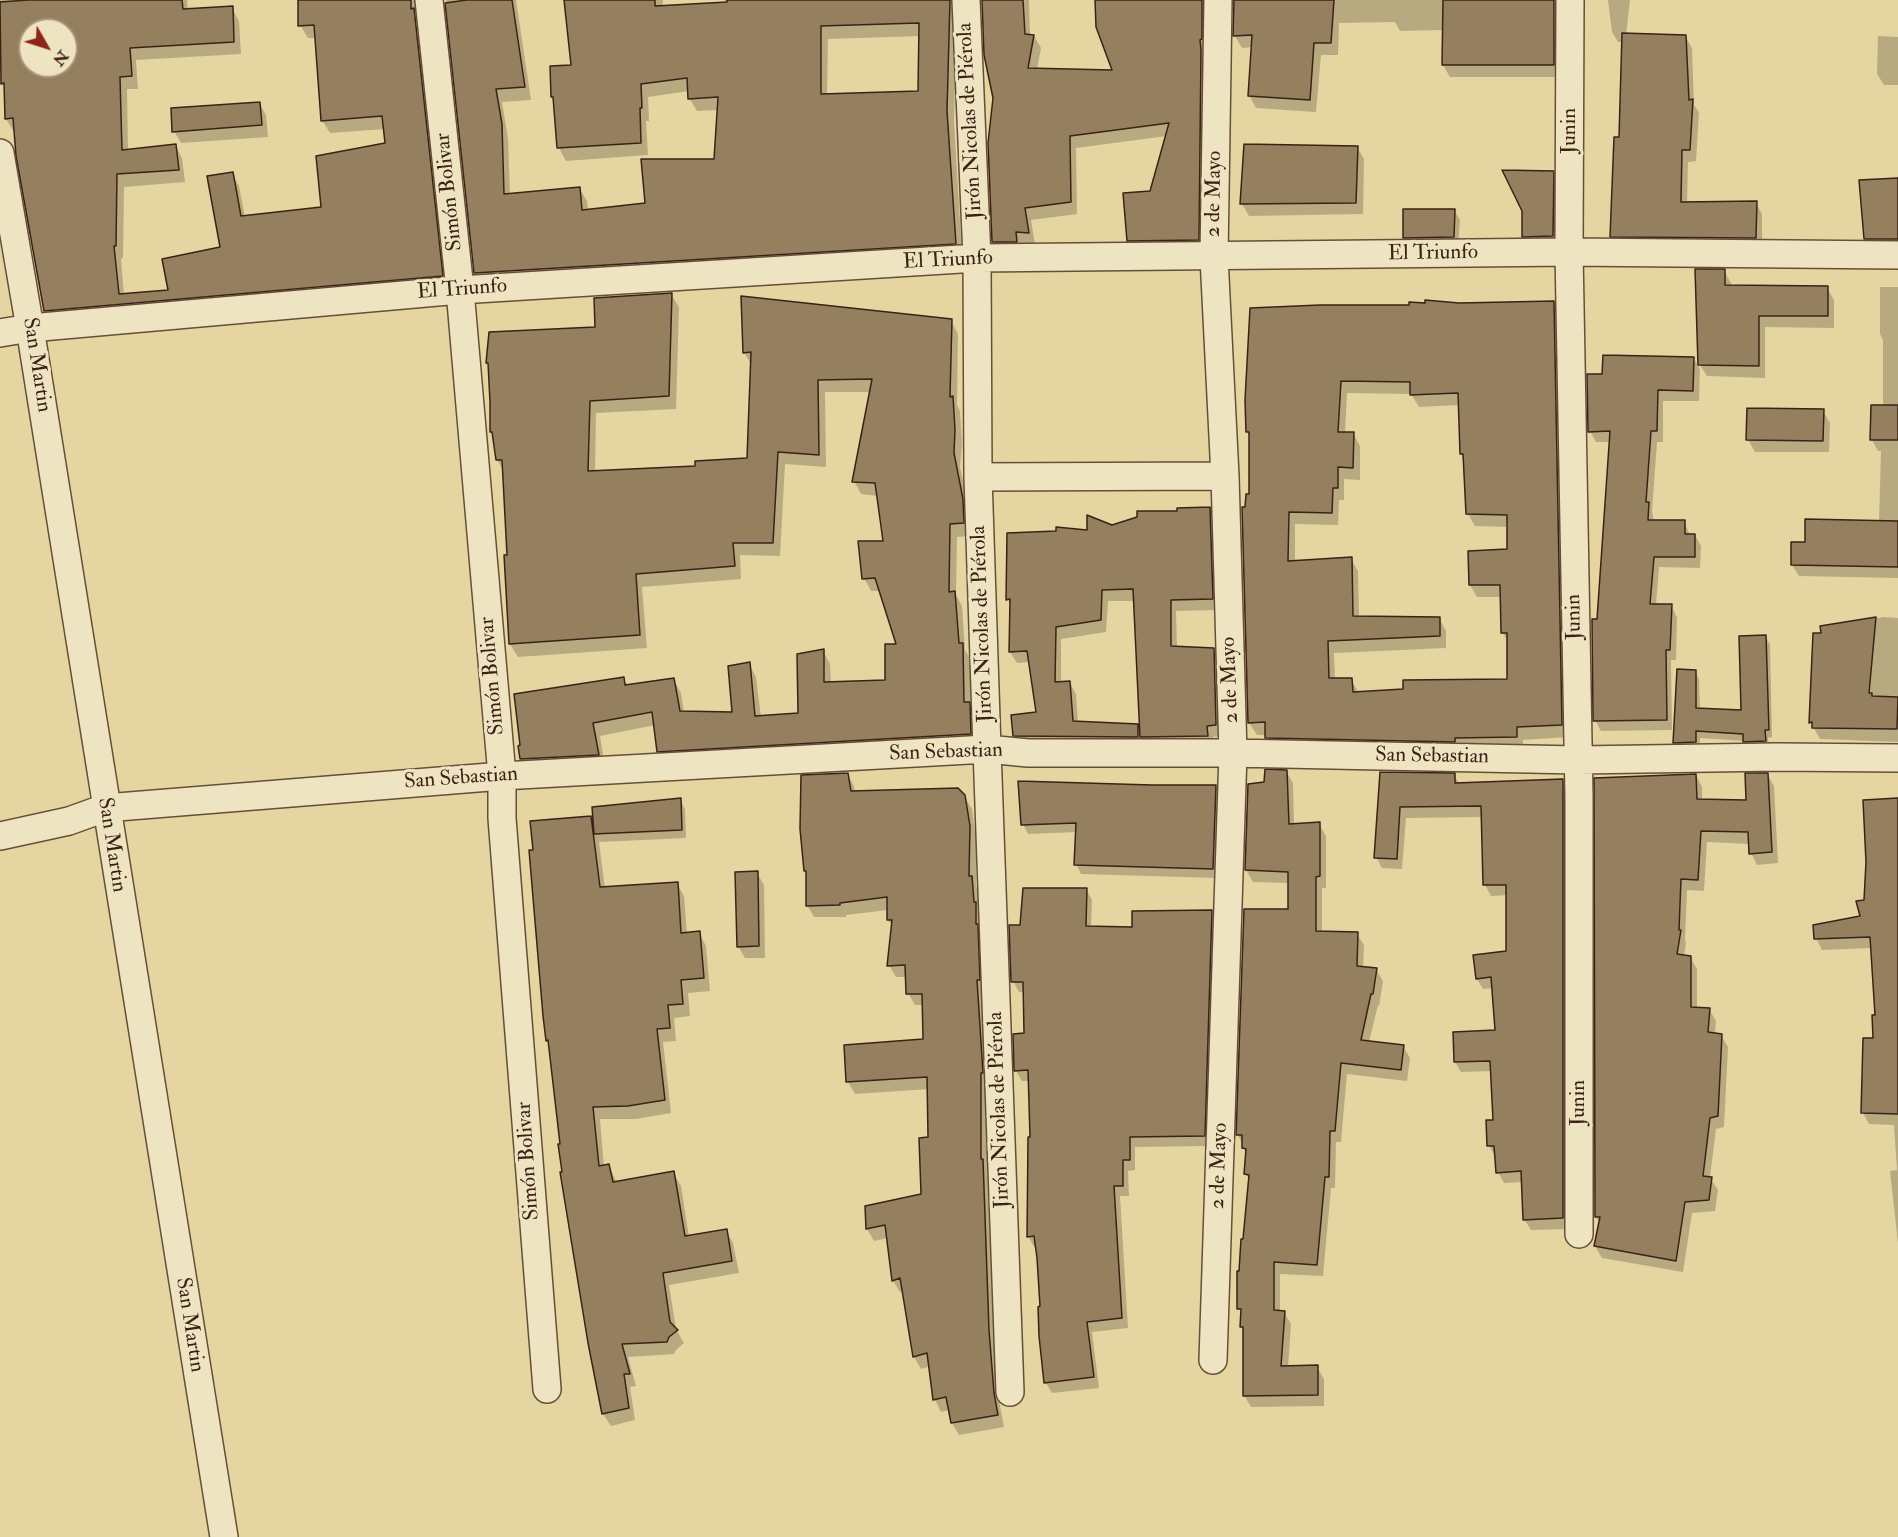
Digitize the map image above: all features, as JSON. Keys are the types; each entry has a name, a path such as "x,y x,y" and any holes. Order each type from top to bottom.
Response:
{"street":[{"name":"Simón Bolivar","path":"429,0 460,290 502,776 502,818 547,1389"},
{"name":"Jirón Nicolas de Piérola","path":"966,0 977,258 978,477 1010,1392"},
{"name":"2 de Mayo","path":"1213,1360 1233,753 1225,476 1214,257 1218,0"},
{"name":"Junin","path":"1570,0 1569,252 1578,760 1579,1234"},
{"name":"San Martin","path":"0,153 224,1537"},
{"name":"El Triunfo","path":"0,333 30,328 460,290 977,258 1569,252 1898,255"},
{"path":"978,477 1225,476"},
{"name":"San Sebastian","path":"0,836 69,821 105,808 502,776 987,749 1028,753 1233,753 1578,760 1898,758"}],"building":[{"path":"182,0 183,9 233,6 234,42 130,48 132,76 120,77 122,150 176,144 179,170 117,174 116,246 114,246 119,294 168,290 162,259 220,247 207,176 233,172 241,216 321,207 316,156 385,143 382,116 321,121 314,25 298,26 298,0 411,0 411,9 414,8 443,276 44,311 16,156 13,118 5,119 4,83 1,84 0,2"},
{"path":"467,0 512,0 525,87 496,89 502,124 504,194 580,187 582,210 645,203 641,159 714,159 718,97 688,99 687,78 641,84 641,143 557,148 550,66 571,65 564,0 655,0 655,6 727,2 727,0 950,0 947,111 956,244 474,273 445,3","holes":["919,23 918,91 821,94 821,26"]},
{"path":"982,0 1023,0 1025,34 1034,35 1028,68 1112,70 1096,27 1095,0 1202,0 1199,240 1127,241 1123,193 1150,191 1169,123 1070,136 1071,202 1025,208 1029,233 1016,232 1017,242 992,242 988,143 993,98 984,55"},
{"path":"1234,0 1334,0 1331,43 1314,43 1310,100 1248,96 1252,35 1233,36"},
{"path":"1443,0 1554,0 1554,65 1442,65"},
{"path":"1622,33 1686,35 1689,100 1693,99 1690,150 1682,150 1681,202 1757,201 1756,238 1610,237 1614,137 1619,137"},
{"path":"260,102 262,125 172,132 171,108"},
{"path":"1244,144 1358,146 1356,203 1240,204"},
{"path":"1502,170 1554,171 1553,236 1522,237 1522,211"},
{"path":"1898,178 1898,239 1864,239 1859,180"},
{"path":"1403,209 1455,209 1454,237 1403,238"},
{"path":"1695,269 1725,269 1725,285 1828,286 1828,316 1759,316 1759,366 1698,365"},
{"path":"672,293 669,396 590,401 588,471 695,466 695,461 747,458 751,352 743,353 741,296 952,319 950,397 953,396 954,453 963,499 964,523 950,524 949,592 955,591 959,643 963,643 964,702 970,702 971,734 657,752 652,712 593,723 599,755 520,759 514,694 624,677 625,685 674,678 680,711 732,712 728,666 750,662 755,716 798,713 797,654 824,649 824,682 885,680 885,644 896,644 875,578 862,579 858,541 883,541 875,483 852,482 872,379 818,380 819,455 778,452 773,543 733,543 735,566 636,574 640,635 509,644 502,460 496,460 492,432 490,432 488,363 486,363 489,332 595,327 594,298"},
{"path":"1425,300 1459,303 1554,301 1562,725 1517,727 1517,737 1455,738 1455,742 1265,738 1265,722 1248,723 1242,507 1245,507 1246,494 1249,494 1249,432 1246,432 1245,400 1250,308 1425,303","holes":["1341,381 1410,382 1410,395 1458,393 1460,454 1463,454 1466,514 1507,515 1507,549 1468,551 1469,585 1500,585 1501,633 1507,633 1507,679 1403,680 1403,689 1353,692 1352,678 1329,678 1328,641 1440,636 1440,617 1353,616 1352,557 1288,561 1289,512 1332,513 1333,488 1338,488 1338,467 1353,468 1354,432 1338,432"]},
{"path":"1603,355 1694,357 1693,391 1658,390 1657,431 1651,431 1646,502 1649,502 1648,520 1685,520 1685,534 1695,534 1695,557 1654,557 1650,604 1672,604 1670,650 1666,650 1667,720 1593,721 1592,619 1597,619 1610,431 1588,432 1587,374 1602,374"},
{"path":"1871,405 1898,405 1898,440 1870,440"},
{"path":"1747,408 1824,409 1823,441 1746,440"},
{"path":"1210,507 1213,599 1171,600 1171,646 1214,648 1216,725 1207,726 1208,736 1140,737 1133,589 1102,590 1101,620 1056,627 1055,682 1070,681 1073,721 1138,724 1138,737 1013,736 1011,715 1036,712 1027,651 1009,652 1010,599 1006,600 1007,533 1056,531 1056,527 1087,530 1087,515 1112,525 1137,517 1137,511 1177,511 1177,508"},
{"path":"1805,519 1898,521 1898,567 1791,565 1791,542 1805,542"},
{"path":"1876,617 1869,693 1872,693 1872,696 1898,697 1897,729 1812,728 1812,722 1809,723 1813,633 1821,633 1820,626"},
{"path":"1766,635 1769,730 1765,730 1766,741 1743,742 1743,734 1696,731 1696,742 1673,743 1677,669 1696,670 1696,708 1741,710 1739,636"},
{"path":"1265,769 1287,770 1289,824 1320,822 1320,876 1316,877 1316,931 1358,932 1357,966 1377,968 1361,1040 1404,1045 1401,1070 1341,1063 1335,1131 1330,1131 1329,1177 1325,1177 1317,1265 1274,1262 1274,1310 1285,1311 1281,1366 1318,1365 1318,1395 1243,1396 1243,1327 1240,1327 1241,1309 1237,1309 1237,1271 1239,1271 1241,1239 1243,1239 1249,1175 1244,1174 1246,1149 1242,1148 1242,1135 1236,1135 1244,909 1288,909 1288,872 1245,870 1248,784 1264,782"},
{"path":"1380,772 1455,773 1455,783 1563,779 1563,1218 1523,1220 1521,1171 1496,1173 1494,1146 1487,1146 1486,1120 1493,1120 1490,1061 1454,1062 1453,1032 1495,1030 1491,977 1476,979 1473,955 1506,951 1506,885 1483,885 1481,806 1400,807 1397,859 1374,858"},
{"path":"848,773 851,791 958,788 965,795 970,826 969,876 972,876 974,902 976,902 976,924 978,924 980,980 977,980 983,1073 981,1073 981,1159 983,1159 989,1330 998,1415 951,1423 946,1397 933,1400 927,1353 913,1357 900,1278 892,1281 885,1225 866,1229 865,1206 921,1194 919,1138 928,1137 927,1077 846,1082 844,1045 923,1039 922,994 906,994 905,965 887,966 892,920 887,920 887,897 840,903 840,905 806,906 806,871 804,871 800,829 801,775"},
{"path":"1745,773 1768,773 1772,852 1749,854 1748,832 1701,831 1698,880 1681,879 1679,930 1681,930 1677,954 1691,956 1691,1007 1710,1008 1708,1032 1722,1034 1718,1116 1710,1118 1703,1176 1712,1177 1709,1200 1685,1202 1676,1261 1594,1246 1600,1217 1595,1217 1594,778 1696,774 1697,799 1746,800"},
{"path":"1018,781 1216,785 1213,869 1074,865 1076,823 1021,825"},
{"path":"681,798 682,830 594,834 592,807"},
{"path":"1898,798 1898,1114 1861,1113 1863,1038 1873,1038 1872,1015 1875,1015 1870,937 1814,939 1813,925 1860,916 1856,901 1864,900 1866,862 1863,800"},
{"path":"591,816 600,887 678,882 681,933 700,931 704,978 681,980 683,1004 668,1005 670,1028 657,1029 665,1100 628,1106 593,1107 599,1166 609,1164 613,1182 674,1171 685,1236 727,1229 732,1261 663,1273 670,1322 678,1330 669,1337 667,1342 622,1344 630,1374 624,1374 629,1408 602,1414 560,1172 562,1172 558,1144 560,1144 543,1016 529,850 533,850 530,821"},
{"path":"758,871 759,946 737,947 735,872"},
{"path":"1023,888 1087,888 1086,926 1132,927 1132,911 1212,910 1205,1136 1130,1137 1130,1160 1123,1160 1123,1186 1114,1186 1122,1318 1087,1322 1094,1377 1044,1383 1039,1336 1037,1258 1034,1236 1027,1237 1028,1137 1030,1137 1028,1070 1014,1071 1013,1034 1024,1033 1023,982 1011,982 1009,925 1020,925"}]}
